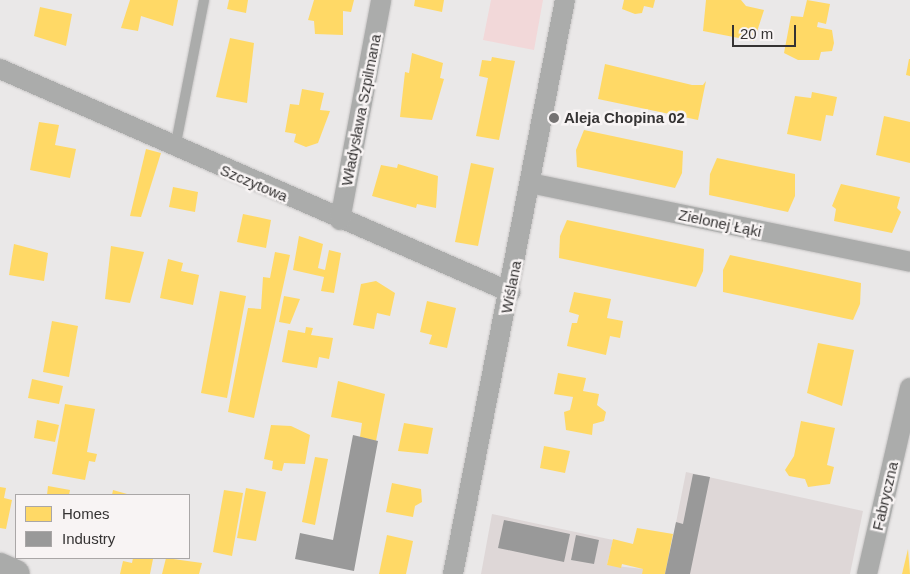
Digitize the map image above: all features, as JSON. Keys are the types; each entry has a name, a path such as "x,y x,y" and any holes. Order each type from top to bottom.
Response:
{"street":[{"name":"Władysława Szpilmana","path":"340,220 382,0"},
{"name":"Wiślana","path":"453,574 510,292 565,0"},
{"name":"Szczytowa","path":"0,69 175,149 510,292"},
{"name":"Zielonej Łąki","path":"530,183 910,262"},
{"name":"Fabryczna","path":"867,574 910,388"},
{"path":"0,567 16,574"}],"lane":[{"path":"175,149 204,0"}],"shaded area":[{"path":"491,0 543,0 534,50 483,40"},
{"path":"686,472 863,511 850,574 481,574 492,514 613,540 607,565 643,569 647,549 670,553"}],"building: Homes":[{"path":"130,0 178,0 173,26 141,16 138,31 121,28"},
{"path":"229,0 248,0 246,13 227,9"},
{"path":"314,0 354,0 351,12 343,11 343,35 315,34 314,21 308,20"},
{"path":"415,0 444,0 442,12 414,6"},
{"path":"624,0 655,0 653,8 644,6 642,13 635,14 622,9"},
{"path":"706,0 741,0 746,6 764,10 754,41 703,31"},
{"path":"807,0 830,4 826,24 818,22 817,27 832,30 834,43 832,51 821,52 819,60 798,60 784,53 791,16 803,17"},
{"path":"40,7 72,14 66,46 34,36"},
{"path":"230,38 254,43 247,103 216,97"},
{"path":"412,53 443,63 440,78 444,79 432,120 400,117 405,72 409,73"},
{"path":"492,57 515,61 499,140 476,136 488,78 479,76 482,60 491,61"},
{"path":"910,59 910,76 906,75"},
{"path":"605,64 692,85 703,85 706,81 698,120 598,99"},
{"path":"302,89 324,93 320,110 330,111 318,143 306,147 294,142 296,134 285,132 290,104 299,105"},
{"path":"812,92 837,97 833,116 826,115 821,141 787,134 795,96 811,98"},
{"path":"884,116 910,122 910,163 876,155"},
{"path":"39,122 59,125 55,145 76,149 70,178 30,170"},
{"path":"584,130 683,151 682,173 675,188 577,167 576,150"},
{"path":"146,149 161,153 141,217 130,216"},
{"path":"717,158 795,174 795,196 788,212 709,195 710,174"},
{"path":"471,163 494,168 478,246 455,242"},
{"path":"398,164 438,176 436,208 417,204 416,208 372,196 381,165 397,168"},
{"path":"841,184 900,197 897,208 901,212 892,233 834,221 836,209 832,206"},
{"path":"173,187 198,192 195,212 169,207"},
{"path":"243,214 271,220 266,248 237,242"},
{"path":"567,220 704,249 703,271 696,287 559,258 560,236"},
{"path":"299,236 323,244 318,268 325,270 329,250 341,253 334,293 321,291 324,277 293,270"},
{"path":"14,244 48,253 44,281 9,275"},
{"path":"111,246 144,252 130,303 105,299"},
{"path":"275,252 290,255 254,418 228,412 248,308 261,309 263,277 270,278"},
{"path":"730,255 861,283 860,304 853,320 723,292 723,270"},
{"path":"168,259 183,263 181,271 199,275 193,305 160,298"},
{"path":"376,281 395,293 390,316 377,313 374,329 353,325 361,284"},
{"path":"220,291 246,296 227,398 201,393"},
{"path":"574,292 611,299 607,318 623,321 620,338 610,336 606,355 567,346 572,323 577,323 579,315 569,312"},
{"path":"284,296 300,299 290,324 279,322"},
{"path":"427,301 456,308 447,348 429,344 432,335 420,332"},
{"path":"52,321 78,326 69,377 43,372"},
{"path":"306,327 313,328 311,335 333,338 329,359 319,357 317,368 282,362 288,330 305,333"},
{"path":"818,343 854,350 842,406 807,393"},
{"path":"558,373 586,378 583,391 599,394 597,405 606,412 604,421 593,424 592,435 566,430 564,412 570,410 573,397 554,394"},
{"path":"32,379 63,386 59,404 28,398"},
{"path":"338,381 385,394 376,441 360,437 362,423 331,417"},
{"path":"65,404 95,409 87,452 97,454 95,462 89,461 85,480 52,474"},
{"path":"37,420 59,425 55,442 34,438"},
{"path":"801,421 835,428 827,465 834,467 830,484 808,487 805,479 789,476 785,470 794,456"},
{"path":"404,423 433,428 428,454 398,451"},
{"path":"271,425 291,426 310,435 305,464 284,463 282,471 272,469 273,461 264,459"},
{"path":"544,446 570,451 565,473 540,468"},
{"path":"315,457 328,459 315,525 302,522"},
{"path":"392,483 421,489 422,502 415,506 413,517 386,512"},
{"path":"48,486 70,490 69,494 47,494"},
{"path":"0,487 6,488 4,498 12,500 6,529 0,528"},
{"path":"246,488 266,492 256,541 237,538"},
{"path":"113,490 127,494 112,494"},
{"path":"224,490 243,493 232,556 213,552"},
{"path":"637,528 673,534 665,574 642,574 643,569 622,564 621,568 607,565 613,539 633,544"},
{"path":"387,535 413,541 406,574 379,574"},
{"path":"908,549 910,574 902,574"},
{"path":"133,559 153,559 150,574 120,574 123,561 132,563"},
{"path":"166,559 202,563 199,574 162,574"}],"building: Industry":[{"path":"353,435 378,441 354,571 295,559 300,533 333,540"},
{"path":"693,474 710,477 690,574 665,574 676,522 683,524"},
{"path":"504,520 570,534 564,562 498,548"},
{"path":"576,535 599,540 594,564 571,560"}],"place":[{"name":"Aleja Chopina 02","path":"554,118"}]}
